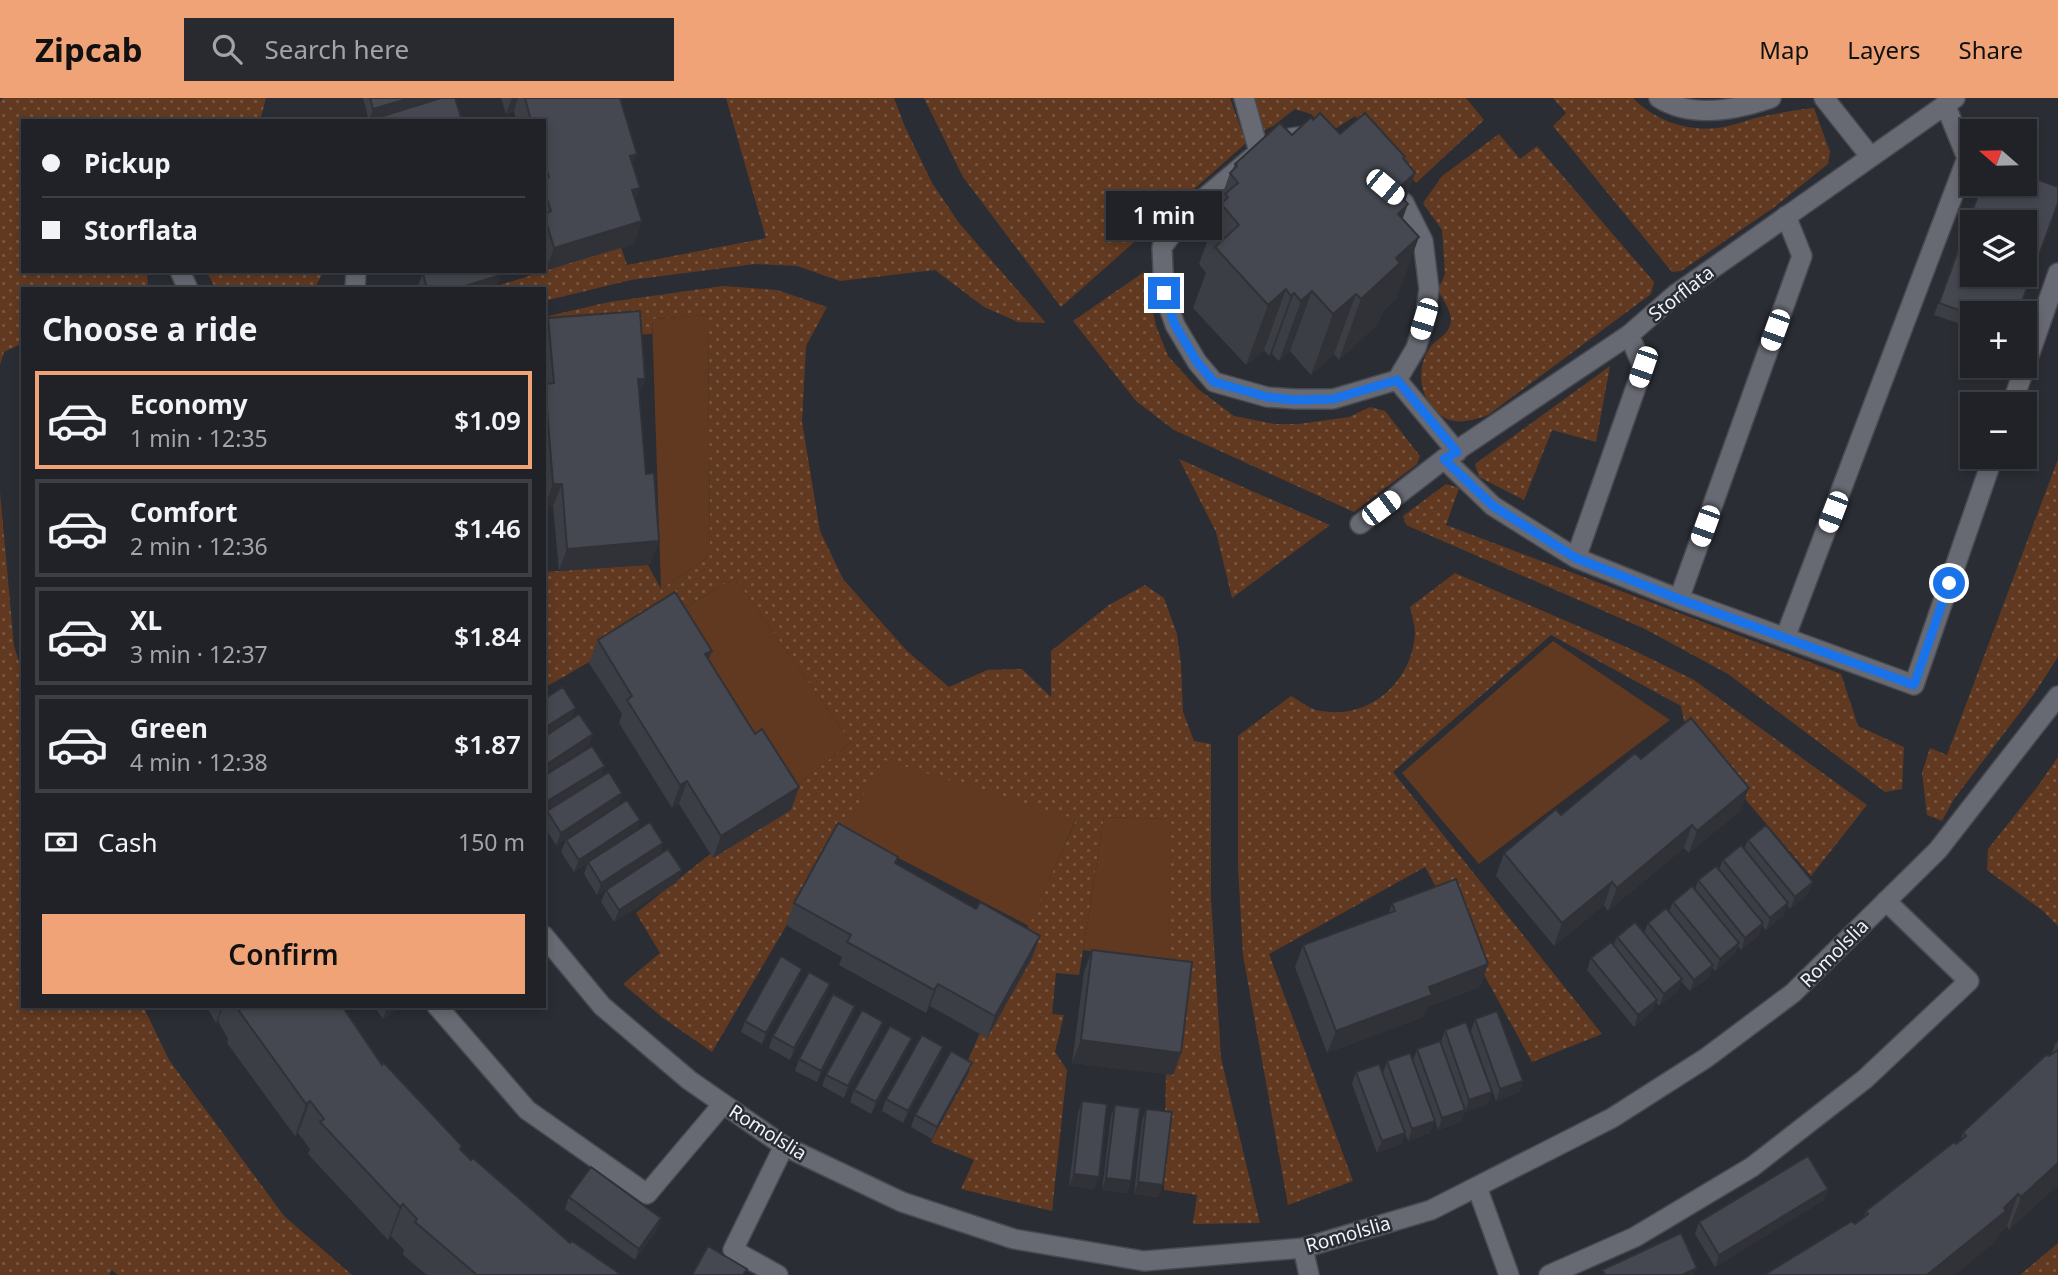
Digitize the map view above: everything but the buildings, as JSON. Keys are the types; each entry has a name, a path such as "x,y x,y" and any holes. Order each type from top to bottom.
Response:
{"street":[{"path":"1244,98 1259,152"},
{"path":"1659,98 1695,110 1727,110 1771,98"},
{"path":"1824,98 1870,156"},
{"path":"1785,638 1967,158 1950,101"},
{"name":"Storflata","path":"1360,524 1451,456 1629,335 1676,294 1950,101"},
{"path":"1304,136 1346,155 1404,203 1423,241 1429,289 1416,348 1397,380 1333,399 1294,400 1267,397 1214,382 1197,362 1175,325 1164,293 1162,247 1190,210 1259,152 1278,139 1304,136"},
{"path":"1679,599 1802,256 1786,216"},
{"path":"2016,392 2058,273"},
{"path":"1576,558 1643,367 1629,335"},
{"path":"1397,380 1451,456 1493,506 1576,558 1679,599 1914,685 1989,469"},
{"name":"Romolslia","path":"546,938 603,1006 689,1080 784,1146 902,1202 1014,1239 1143,1268 1303,1248 1431,1210 1612,1118 1706,1058 1793,993 1938,850 2058,696"},
{"path":"1549,1275 1635,1237 1752,1167 1865,1079 1969,981 1886,901"},
{"path":"440,1008 527,1110 648,1194 723,1104"},
{"path":"778,1275 733,1250 784,1146"},
{"path":"1477,1187 1509,1275"},
{"path":"1303,1248 1309,1275"}],"shaded area":[{"path":"3,98 266,98 261,119 21,119 21,273 147,273 148,287 21,287 21,344 4,352 0,365 0,101"},
{"path":"726,98 894,98 932,183 959,223 1046,323 1018,322 984,307 935,270 840,281 797,266 755,264 631,280 546,301 546,287 493,287 546,273 546,271 621,247 627,265 766,238"},
{"path":"924,98 1230,98 1246,143 1061,307 963,177"},
{"path":"1249,98 1466,98 1484,120 1416,183 1355,116 1329,133 1311,114 1295,109 1273,126 1258,133"},
{"path":"1553,98 1633,98 1665,120 1702,129 1814,108 1830,152 1828,164 1773,208 1681,271 1672,272 1553,126 1566,113"},
{"path":"1499,134 1520,159 1537,146 1654,282 1651,294 1488,415 1473,420 1453,421 1440,415 1429,403 1421,380 1425,356 1449,329 1451,319 1438,290 1445,274 1442,230 1423,203 1442,176"},
{"path":"1144,272 1156,326 1168,356 1198,389 1234,416 1275,424 1299,424 1349,417 1370,407 1385,411 1420,456 1417,464 1354,512 1174,430 1136,401 1073,321"},
{"path":"207,273 323,273 315,287 215,287"},
{"path":"723,286 777,290 827,307 806,346 802,422 820,531 843,579 907,651 949,687 987,670 1022,669 1051,697 1051,651 1109,605 1145,585 1164,598 1177,634 1183,712 1194,741 1211,744 1211,898 1221,1058 1260,1223 1193,1224 1197,1195 1164,1190 1170,819 1104,817 1079,975 1056,973 1052,1014 1064,1015 1055,1052 1067,1070 1052,1211 961,1189 974,1160 931,1142 1076,820 843,829 712,1052 663,1018 623,984 660,953 636,913 851,742 735,578 546,687 546,617 550,616 546,615 546,572 648,565 661,589 710,556 708,315 652,319 652,334 546,340 546,317 609,302"},
{"path":"708,315 710,556 661,589 652,319"},
{"path":"1610,366 1596,442 1552,430 1524,500 1479,477 1475,464"},
{"path":"1179,459 1330,525 1232,598 1216,532"},
{"path":"2058,459 2058,657 2034,694 1954,799 1942,821 1927,815 1922,773 1930,748 1947,755"},
{"path":"1446,484 1459,488 1446,525 1841,674 1858,726 1904,747 1902,789 1885,792 1728,674 1645,629 1406,525 1403,516"},
{"path":"0,492 14,646 21,668 21,1008 144,1008 169,1060 284,1216 352,1275 118,1275 112,1270 109,1275 0,1275"},
{"path":"1455,573 1631,649 1694,680 1867,805 1811,876 1686,730 1681,706 1551,635 1393,772 1602,1034 1532,1062 1425,867 1269,954 1353,1181 1288,1205 1243,955 1238,866 1238,736 1291,696 1317,710 1339,712 1356,710 1385,694 1406,668 1412,651 1415,631 1410,607"},
{"path":"735,578 851,742 791,790 678,611"},
{"path":"1553,641 1670,720 1479,864 1402,773"},
{"path":"2058,757 2058,926 2043,911 1987,870 1988,849"},
{"path":"884,760 1076,819 1029,926 843,829"},
{"path":"1104,817 1171,819 1168,962 1083,950"},
{"path":"2058,1243 2058,1275 2020,1275"}],"route":[{"path":"1164,293 1175,325 1197,362 1214,382 1267,397 1294,400 1333,399 1397,380 1457,452 1444,459 1493,506 1576,558 1700,607 1914,685 1949,583"}]}
